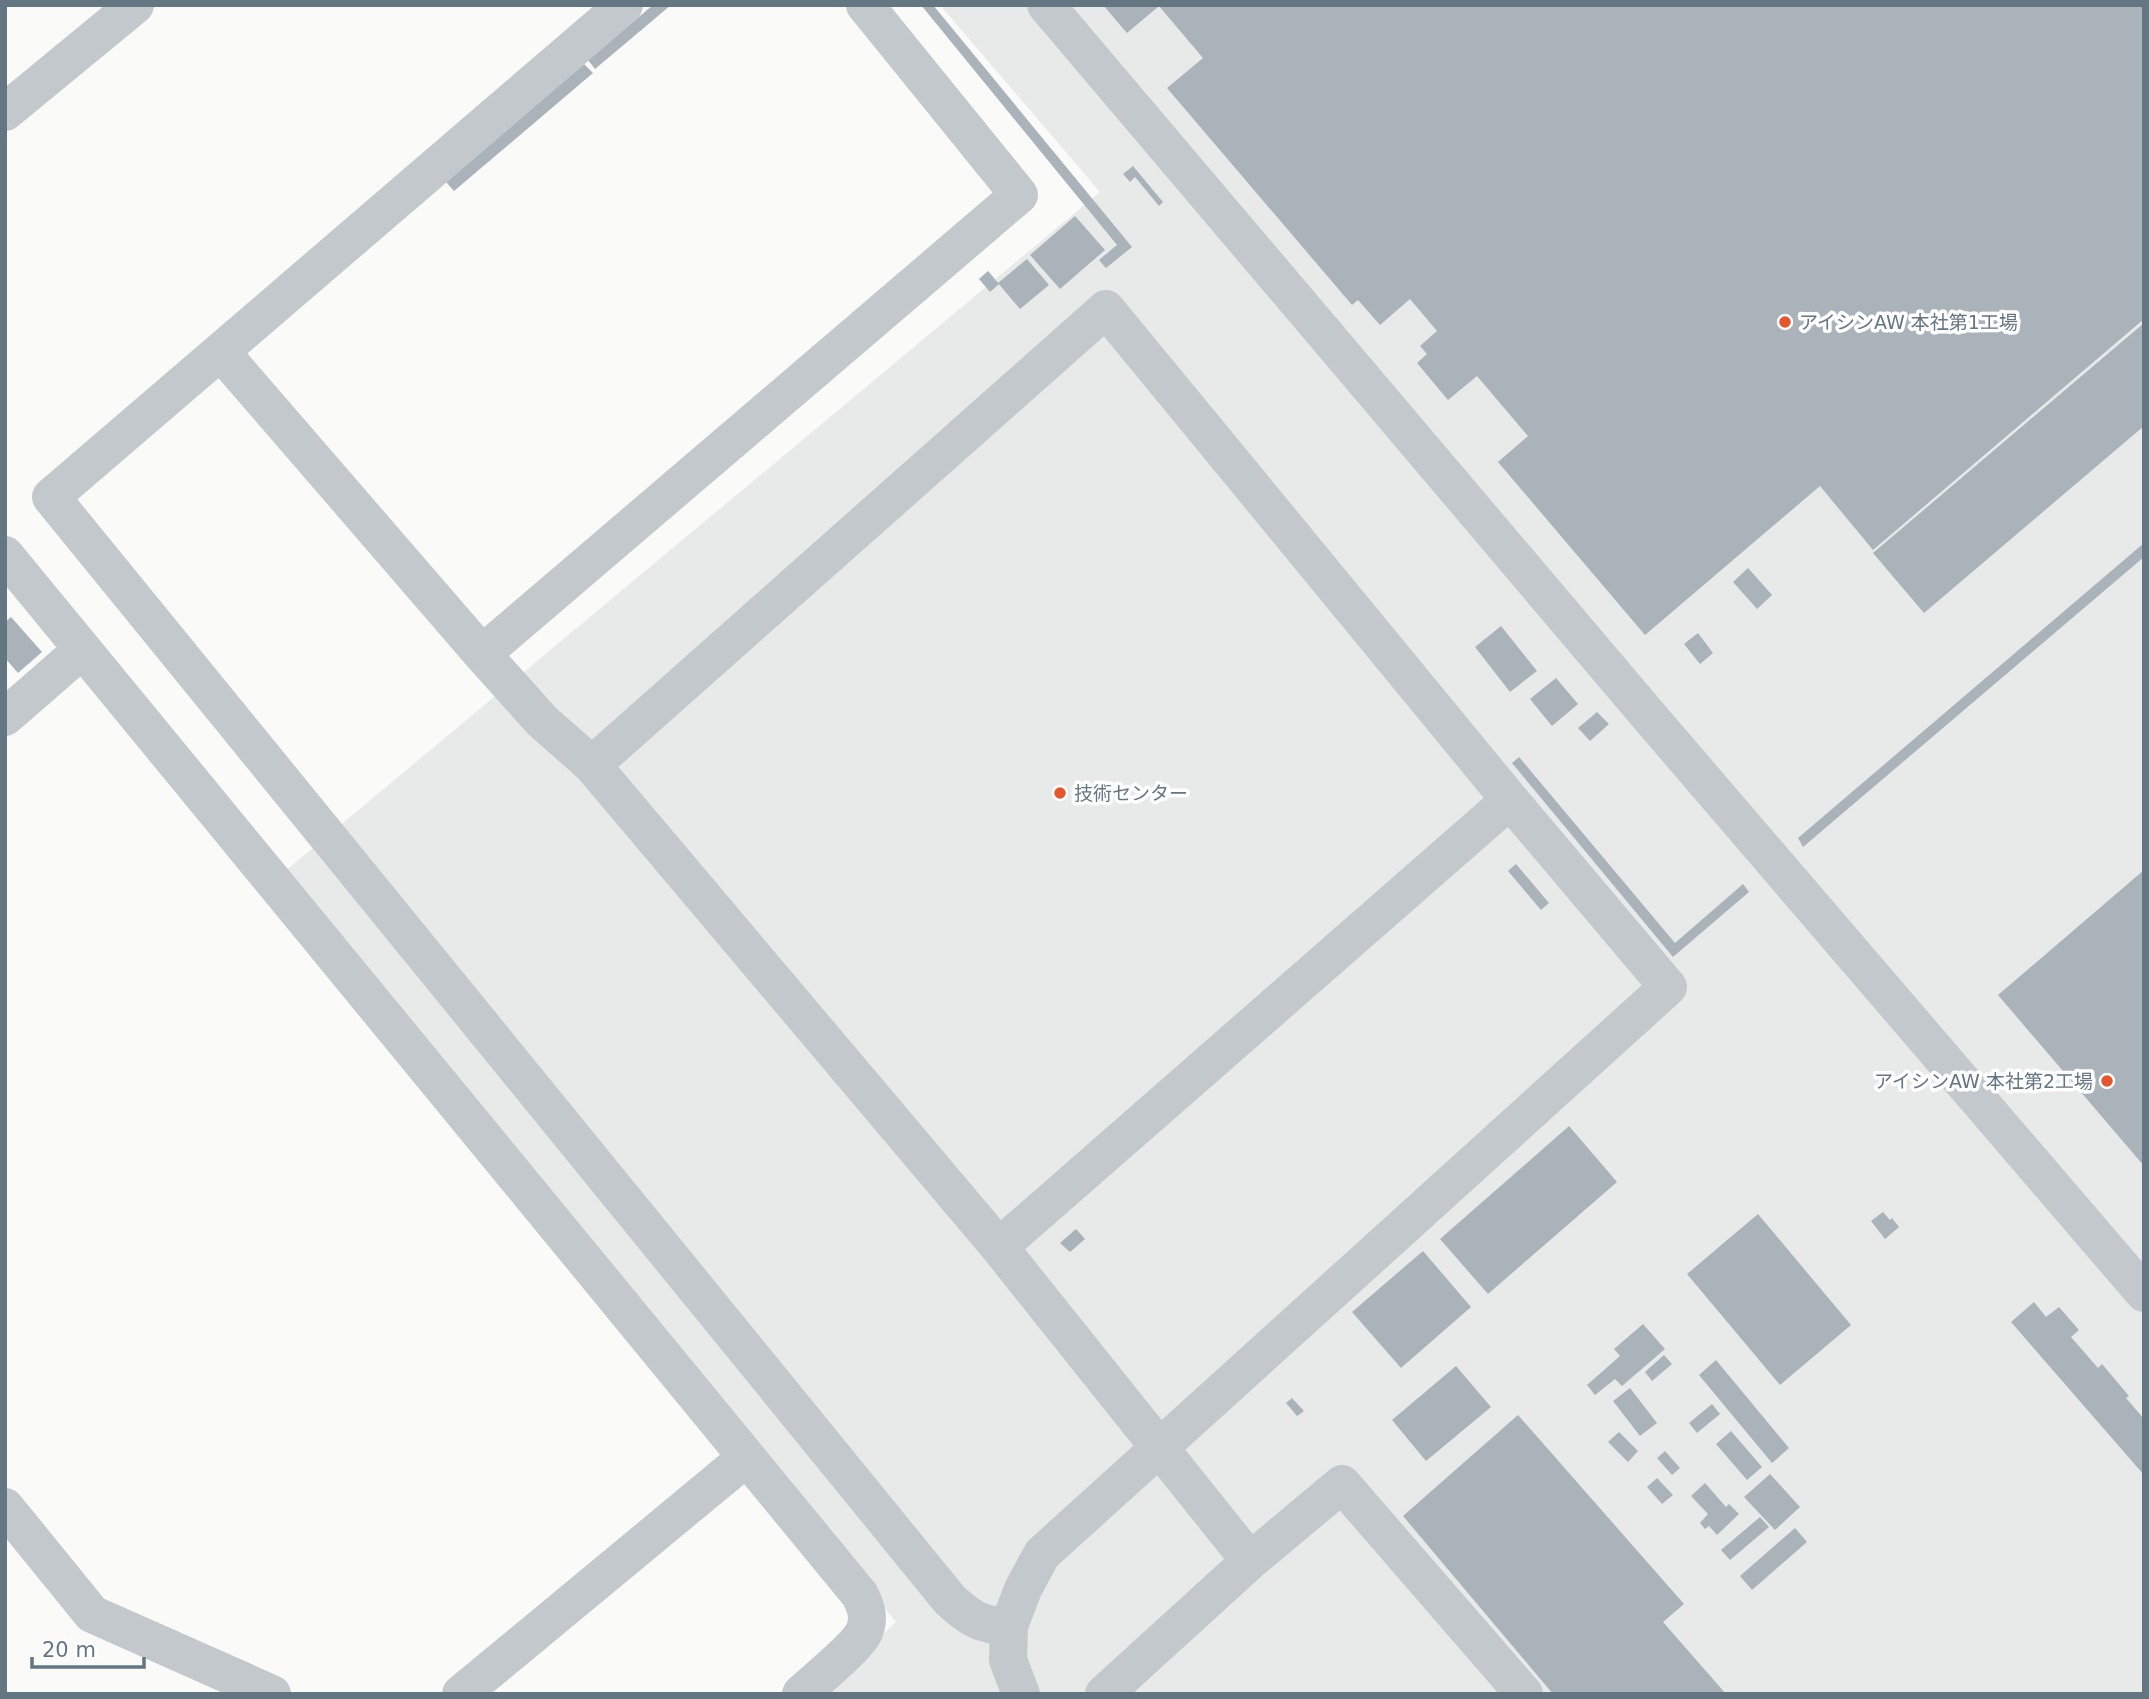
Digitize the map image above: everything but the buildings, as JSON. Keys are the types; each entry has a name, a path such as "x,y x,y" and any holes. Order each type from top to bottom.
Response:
{"street":[{"path":"5,113 135,5"},
{"path":"624,5 51,497 950,1600 971,1619 997,1626 1009,1626"},
{"path":"482,654 1019,195 865,5"},
{"path":"1046,5 1657,726 2144,1293"},
{"path":"592,765 1106,309 1510,800 1668,987 1042,1553 1023,1589 1009,1626 1007,1686"},
{"path":"221,352 542,721 592,765 999,1247 1250,1561"},
{"path":"5,555 860,1595 868,1618 864,1632 857,1642 801,1694"},
{"path":"5,717 82,650"},
{"path":"999,1247 1510,800"},
{"path":"461,1694 746,1458"},
{"path":"1104,1694 1250,1561 1342,1484 1524,1694"},
{"path":"5,1507 92,1614 272,1694"}],"shaded area":[{"path":"940,5 2144,5 2144,1694 819,1694 896,1622 284,872 1100,192"}],"place":[{"name":"アイシンAW 本社第1工場","path":"1785,322"},
{"name":"技術センター","path":"1060,793"},
{"name":"アイシンAW 本社第2工場","path":"2107,1081"}]}
